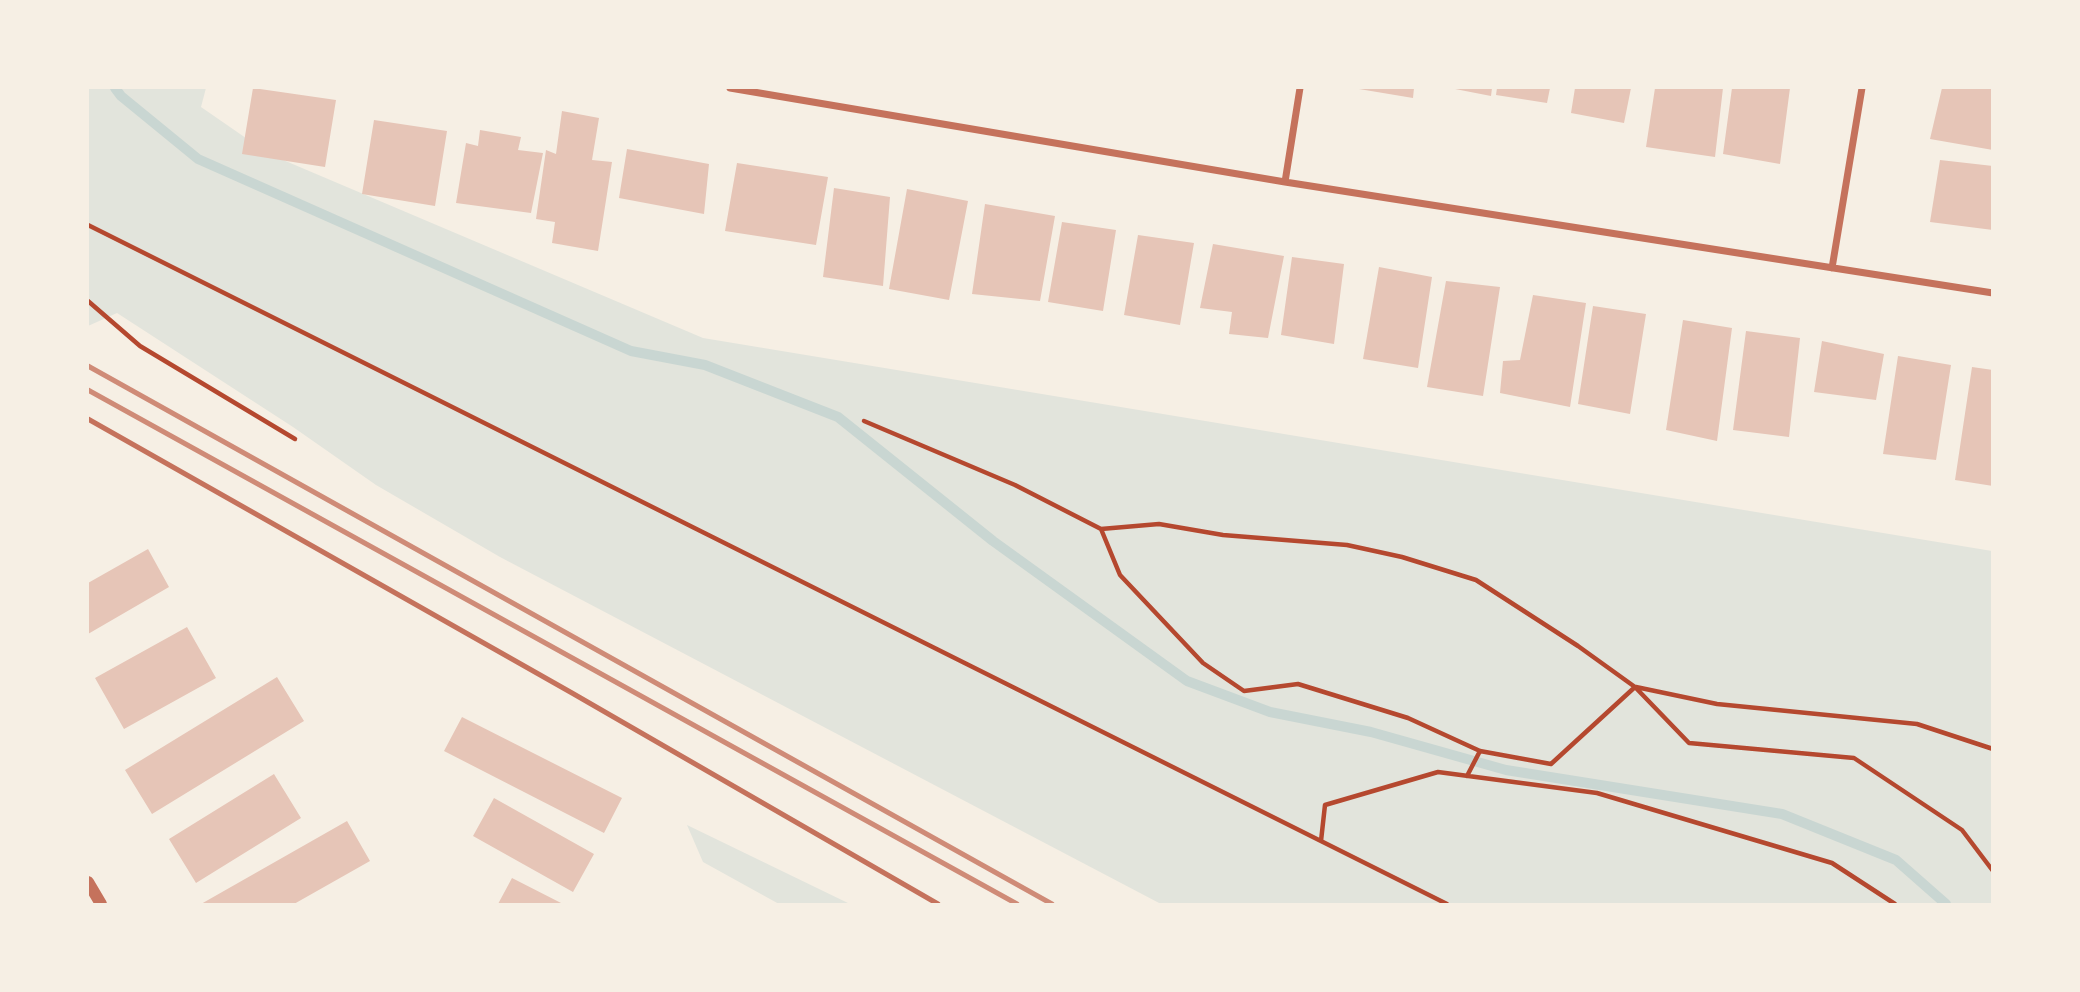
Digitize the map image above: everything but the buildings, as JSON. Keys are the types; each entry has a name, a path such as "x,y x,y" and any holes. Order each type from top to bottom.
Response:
{"street":[{"path":"730,88 1285,182 1993,293"},
{"path":"1285,182 1300,88"},
{"path":"1832,268 1862,88"},
{"path":"88,882 101,905"}],"lane":[{"path":"88,419 572,693 938,905"}],"path":[{"path":"88,225 1447,905"},
{"path":"88,301 140,346 295,439"},
{"path":"864,421 1015,485 1101,529 1159,524 1223,535 1347,545 1402,557 1476,580 1578,646 1635,687 1689,743 1854,758 1962,830 1993,871"},
{"path":"1101,529 1120,575 1203,663 1244,691 1298,684 1408,718 1480,751 1551,764 1635,687"},
{"path":"1635,687 1717,704 1917,724 1993,749"},
{"path":"1467,776 1480,751"},
{"path":"1321,841 1325,805 1438,772 1597,793 1832,863 1895,905"}],"shaded area":[{"path":"88,88 206,88 201,107 269,154 703,338 1992,551 1992,904 1161,904 500,557 376,485 293,427 117,313 88,326"},
{"path":"687,825 850,904 779,904 703,862"}],"waterway":[{"path":"115,88 121,96 198,159 631,351 705,365 838,417 993,541 1187,681 1270,712 1371,732 1506,770 1782,814 1896,860 1946,904"}],"railway":[{"path":"88,366 1052,904"},
{"path":"88,390 1017,904"}]}
